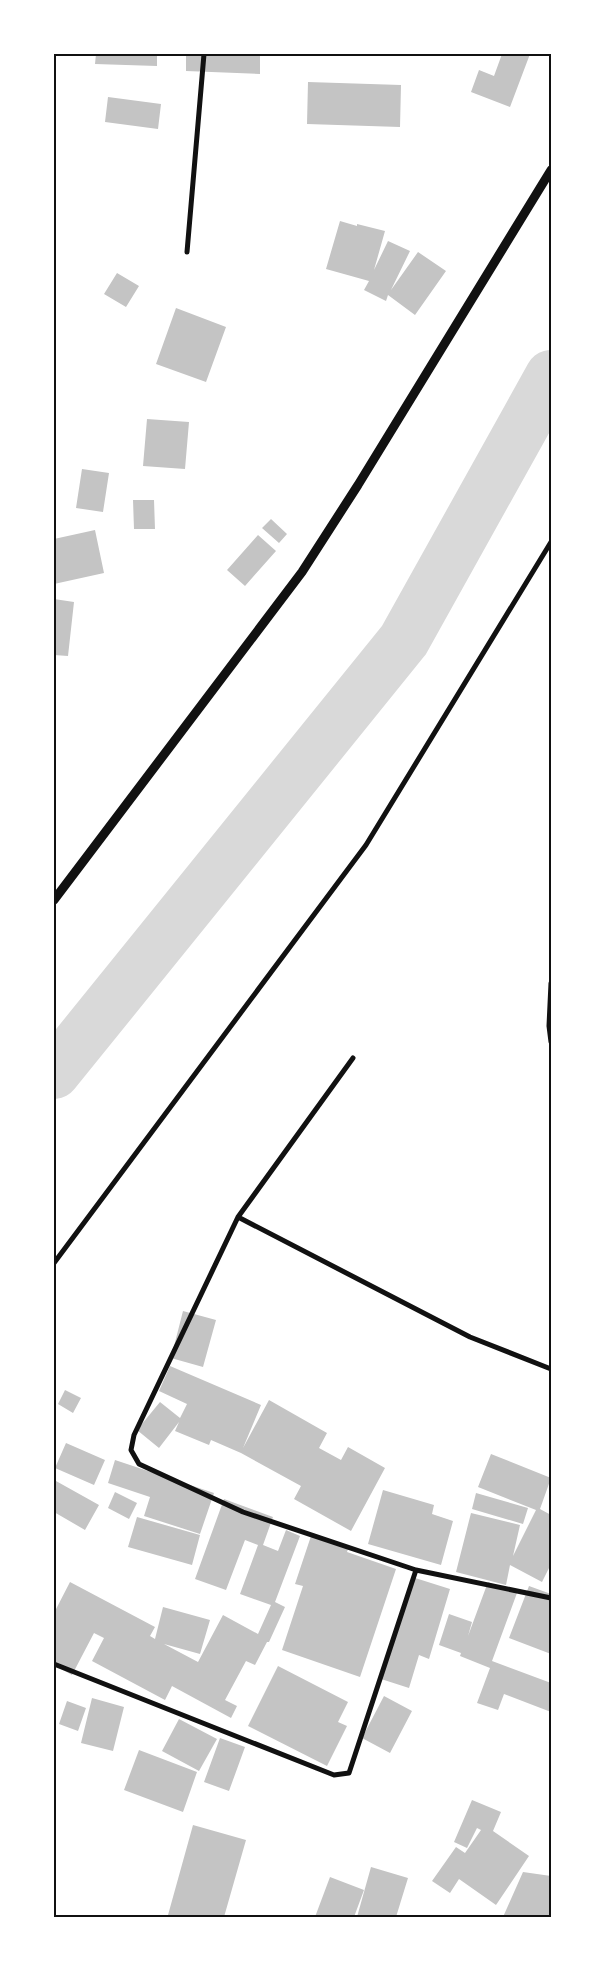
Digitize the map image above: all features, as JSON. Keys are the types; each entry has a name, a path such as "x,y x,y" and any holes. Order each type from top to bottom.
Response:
{"street":[{"path":"187,252 204,54"},
{"path":"54,900 302,572 358,485 551,170"},
{"path":"54,1263 366,845 551,542"},
{"path":"551,983 549,1026 551,1042"},
{"path":"353,1058 238,1217 134,1435 131,1450 139,1464 243,1512 416,1570 551,1598"},
{"path":"238,1217 470,1337 551,1369"},
{"path":"54,1664 334,1775 349,1773 416,1570"}],"building":[{"path":"96,54 157,54 157,66 95,64"},
{"path":"186,54 260,54 260,74 186,71"},
{"path":"502,54 530,54 510,107 471,92 479,70 494,76"},
{"path":"308,82 401,85 400,127 307,124"},
{"path":"108,97 161,104 158,129 105,122"},
{"path":"340,221 385,231 374,270 388,241 410,251 391,290 418,252 446,271 415,315 388,295 386,301 364,290 369,281 326,269"},
{"path":"117,273 139,286 126,307 104,294"},
{"path":"176,308 226,327 206,382 156,364"},
{"path":"147,419 189,422 185,469 143,466"},
{"path":"82,469 109,473 103,512 76,508"},
{"path":"133,500 154,500 155,529 134,529"},
{"path":"271,519 287,534 279,543 262,528"},
{"path":"95,530 104,573 54,584 54,539"},
{"path":"258,535 276,551 245,586 227,570"},
{"path":"54,599 74,602 68,656 54,655"},
{"path":"183,1311 216,1320 203,1367 171,1358"},
{"path":"170,1366 261,1405 243,1448 269,1400 327,1433 319,1448 341,1460 348,1447 385,1468 351,1531 294,1499 301,1486 241,1453 211,1440 209,1445 175,1431 179,1422 159,1448 137,1430 160,1402 180,1418 187,1404 159,1391"},
{"path":"65,1390 81,1398 73,1413 58,1404"},
{"path":"66,1443 105,1460 94,1485 55,1468"},
{"path":"491,1454 551,1478 540,1509 551,1515 551,1564 542,1582 510,1565 506,1585 456,1572 471,1513 520,1525 513,1556 536,1510 478,1487"},
{"path":"115,1460 214,1493 200,1534 144,1516 150,1497 108,1483"},
{"path":"56,1481 99,1505 85,1530 54,1512 54,1485"},
{"path":"383,1490 434,1505 432,1514 453,1521 441,1565 368,1544"},
{"path":"115,1492 137,1503 129,1519 108,1508"},
{"path":"476,1493 528,1508 523,1524 472,1509"},
{"path":"224,1499 273,1517 263,1545 278,1551 286,1530 300,1536 275,1602 285,1607 269,1642 267,1642 255,1665 246,1661 225,1700 237,1706 231,1718 172,1686 165,1700 92,1661 104,1638 94,1633 72,1675 54,1665 54,1613 70,1582 155,1627 150,1636 155,1639 163,1607 210,1620 200,1654 164,1644 198,1662 223,1615 258,1634 271,1605 240,1594 258,1545 245,1540 226,1590 195,1579"},
{"path":"137,1517 200,1535 192,1565 128,1547"},
{"path":"312,1533 349,1546 347,1552 396,1569 360,1677 282,1650 303,1586 295,1584"},
{"path":"412,1577 450,1589 429,1659 419,1655 409,1688 381,1679"},
{"path":"488,1582 517,1593 492,1661 551,1683 551,1712 504,1694 498,1710 477,1703 490,1668 460,1656 461,1653 439,1645 449,1614 472,1622 468,1636"},
{"path":"529,1586 551,1594 551,1654 509,1638"},
{"path":"278,1666 348,1702 338,1722 347,1726 327,1766 248,1726"},
{"path":"384,1696 412,1711 390,1753 362,1738"},
{"path":"92,1698 124,1707 113,1751 81,1743"},
{"path":"67,1701 86,1708 78,1731 59,1724"},
{"path":"179,1719 217,1739 199,1771 162,1751"},
{"path":"220,1738 245,1747 229,1791 204,1782"},
{"path":"139,1750 197,1772 183,1812 124,1790"},
{"path":"472,1800 501,1812 493,1831 529,1856 496,1905 459,1879 450,1893 432,1881 456,1847 465,1853 481,1830 477,1828 467,1848 454,1842"},
{"path":"193,1825 246,1840 224,1917 175,1917 168,1915"},
{"path":"371,1867 408,1878 396,1917 357,1917"},
{"path":"523,1872 551,1876 551,1917 503,1917"},
{"path":"330,1877 364,1890 354,1917 315,1917"}],"waterway":[{"path":"54,1073 404,640 551,376"}]}
